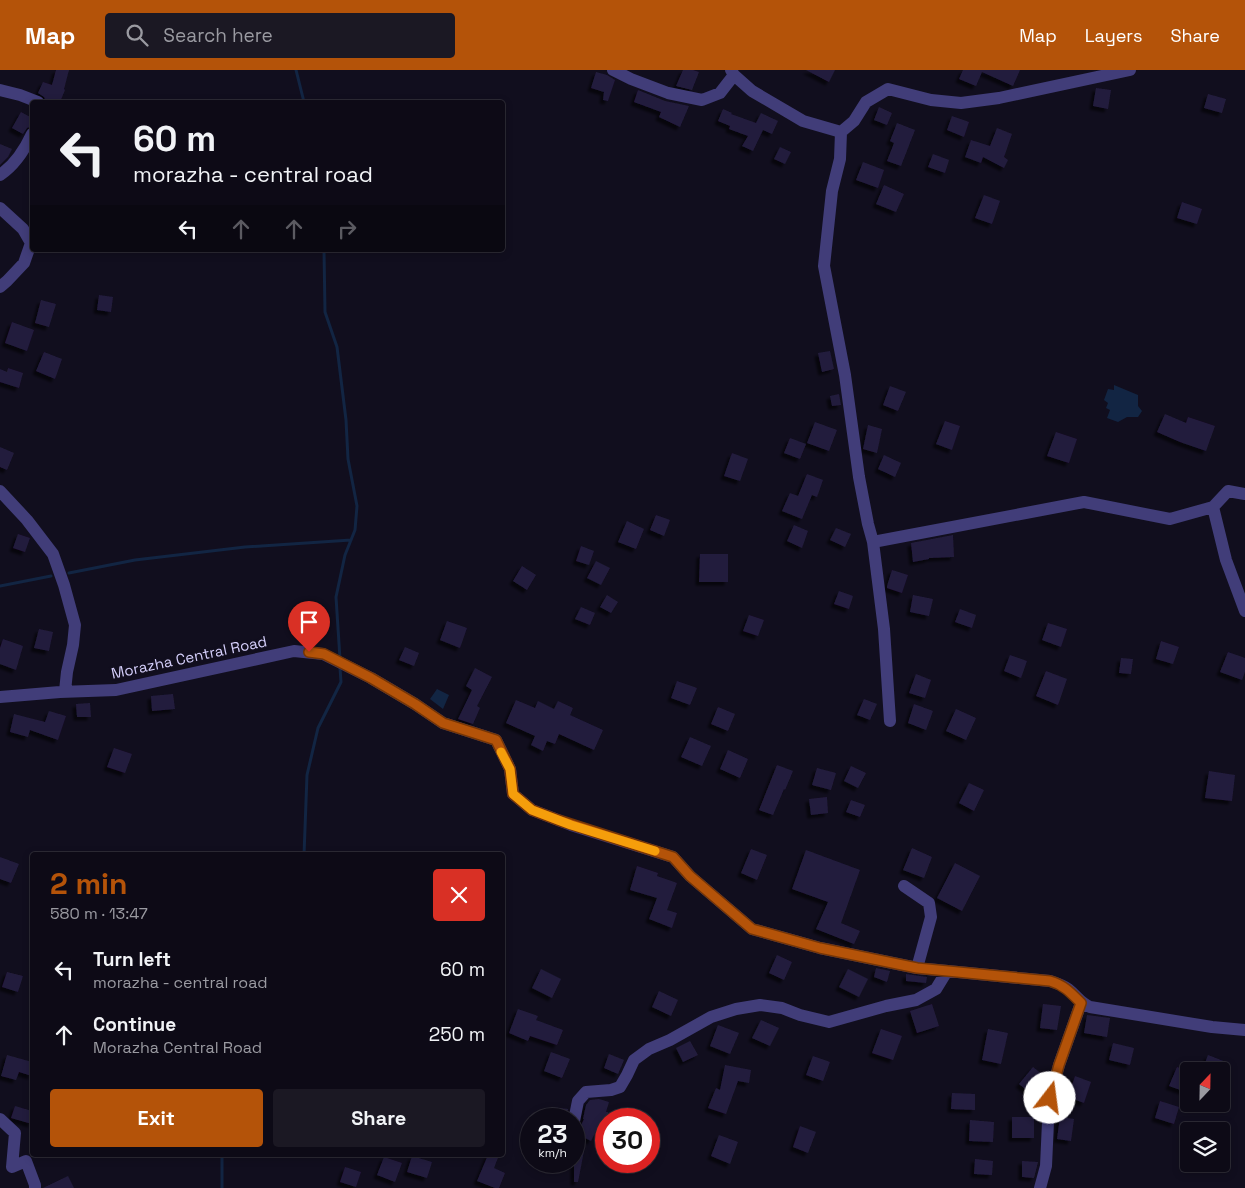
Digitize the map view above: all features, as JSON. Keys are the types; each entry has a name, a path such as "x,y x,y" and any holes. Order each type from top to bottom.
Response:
{"street":[{"path":"613,70 668,93 702,100 720,93 732,72 752,92 803,121 841,132"},
{"path":"890,722 884,629 873,542 868,524 845,375 824,266 832,191 840,159 841,132 854,121 866,102 888,90 931,100 962,103 999,98 1130,70"},
{"path":"0,90 32,100"},
{"path":"0,175 24,151 30,138"},
{"path":"0,208 23,229 30,241"},
{"path":"0,286 24,264 30,246"},
{"path":"873,542 1084,502 1170,520 1213,507 1228,490 1245,494"},
{"path":"0,491 27,520 53,554 64,586 75,625 65,692"},
{"path":"1213,507 1226,560 1245,611"},
{"name":"Morazha Central Road","path":"0,697 116,690 294,651 324,654 371,678 443,723 496,740 510,769 513,794 532,810 571,825 673,857 690,876 752,929 820,948 917,968 1050,981 1068,989 1081,1003"},
{"path":"904,886 929,903 932,917 917,968"},
{"path":"577,1108 578,1101 586,1092 611,1090 620,1087 634,1060 649,1049 670,1040 711,1017 760,1004 782,1008 828,1022 916,1000 936,989 947,971"},
{"path":"1040,1188 1046,1166 1050,1098 1059,1065 1081,1003 1090,1008 1119,1013 1245,1030"},
{"path":"0,1119 15,1133 12,1167 26,1161 35,1188"}],"water":[{"path":"1114,385 1138,395 1138,406 1142,411 1138,417 1127,417 1118,422 1107,418 1110,410 1106,408 1108,403 1104,400 1108,389 1114,390"},
{"path":"437,689 449,695 443,709 430,699"}],"building":[{"path":"56,70 69,70 61,100 48,100 38,93 43,82 52,85"},
{"path":"683,70 699,72 692,90 676,86"},
{"path":"806,70 835,70 829,82"},
{"path":"963,70 1020,70 1013,86 982,72 976,86 959,79"},
{"path":"596,72 607,75 615,80 608,101 603,100 604,92 591,88"},
{"path":"1096,88 1111,90 1108,109 1093,106"},
{"path":"638,90 665,101 689,106 680,127 659,117 661,112 634,102"},
{"path":"1208,94 1226,99 1222,113 1204,108"},
{"path":"879,107 892,113 887,125 874,120"},
{"path":"723,109 756,123 761,113 778,121 772,134 763,130 753,151 742,146 748,136 729,129 730,126 718,121"},
{"path":"21,112 30,117 30,127 23,134 12,128"},
{"path":"952,116 969,122 964,137 947,130"},
{"path":"897,123 915,130 901,166 887,161 894,143 890,141"},
{"path":"997,128 1012,134 1004,157 1008,160 1004,168 983,157 981,163 965,157 971,140 990,146"},
{"path":"0,144 12,149 8,157 0,165"},
{"path":"780,147 791,152 785,164 774,159"},
{"path":"933,154 949,160 945,173 928,167"},
{"path":"863,162 884,170 878,188 856,180"},
{"path":"884,185 904,194 896,212 876,204"},
{"path":"984,195 1000,201 992,224 975,218"},
{"path":"1182,202 1202,209 1197,224 1177,218"},
{"path":"99,295 113,297 111,312 97,310"},
{"path":"41,300 56,304 49,327 35,323"},
{"path":"12,322 34,330 27,351 5,343"},
{"path":"830,351 834,369 822,372 818,353"},
{"path":"44,352 62,359 55,379 36,371"},
{"path":"8,368 23,373 19,388 0,382 0,369 7,372"},
{"path":"890,386 906,392 898,411 883,405"},
{"path":"839,394 841,405 832,406 830,396"},
{"path":"1165,414 1186,423 1188,417 1215,426 1206,451 1157,432"},
{"path":"945,421 960,426 952,450 936,444"},
{"path":"815,422 837,430 829,451 807,443"},
{"path":"868,425 882,429 877,453 863,449"},
{"path":"1056,432 1077,439 1069,463 1047,456"},
{"path":"790,438 806,444 800,459 784,453"},
{"path":"0,447 14,453 7,470 0,467"},
{"path":"732,453 748,459 740,481 724,476"},
{"path":"884,455 901,463 895,477 878,469"},
{"path":"807,474 823,480 817,497 812,495 802,519 782,511 790,493 798,496"},
{"path":"656,515 670,520 664,536 650,530"},
{"path":"627,521 644,529 636,549 618,542"},
{"path":"794,525 808,531 802,548 787,541"},
{"path":"836,528 851,534 845,547 830,540"},
{"path":"18,534 30,538 25,552 13,548"},
{"path":"953,535 954,557 929,558 913,562 911,543"},
{"path":"581,546 594,551 589,565 576,561"},
{"path":"700,554 728,554 728,582 699,582"},
{"path":"596,561 610,568 601,585 587,578"},
{"path":"522,566 536,575 527,590 513,581"},
{"path":"892,570 908,575 902,593 887,588"},
{"path":"839,591 853,596 849,609 834,604"},
{"path":"607,595 618,602 611,613 600,607"},
{"path":"913,595 933,599 929,616 910,612"},
{"path":"581,607 595,613 590,625 575,619"},
{"path":"960,609 976,615 972,628 955,622"},
{"path":"749,615 764,620 758,636 743,631"},
{"path":"447,621 467,628 460,648 440,640"},
{"path":"1048,623 1067,629 1061,647 1042,640"},
{"path":"39,629 53,632 49,651 34,648"},
{"path":"3,639 23,646 16,670 0,664 0,648"},
{"path":"1161,641 1179,647 1173,664 1156,659"},
{"path":"405,647 419,653 414,666 399,660"},
{"path":"1228,652 1245,658 1245,672 1242,680 1220,672"},
{"path":"1010,655 1027,661 1021,678 1004,671"},
{"path":"1121,658 1133,659 1131,674 1119,673"},
{"path":"475,668 492,677 477,706 480,708 473,724 458,719 472,690 466,686"},
{"path":"1046,671 1067,679 1058,705 1036,696"},
{"path":"916,674 931,680 925,698 909,693"},
{"path":"677,681 697,688 690,705 671,698"},
{"path":"173,694 175,709 152,711 151,696"},
{"path":"864,699 877,704 870,720 857,715"},
{"path":"516,700 535,708 538,701 554,709 558,701 573,708 570,715 603,730 594,750 559,734 555,744 547,741 543,751 531,745 535,736 506,723"},
{"path":"90,703 91,717 77,717 76,704"},
{"path":"914,704 933,711 926,730 908,723"},
{"path":"718,707 735,714 728,731 711,724"},
{"path":"956,709 976,718 966,740 946,731"},
{"path":"49,711 66,716 58,740 30,730 28,737 10,732 14,714 45,722"},
{"path":"690,737 711,746 702,766 681,757"},
{"path":"114,748 132,754 125,773 107,767"},
{"path":"728,750 748,759 740,778 720,769"},
{"path":"777,765 793,771 773,815 759,810"},
{"path":"851,766 866,773 858,788 844,781"},
{"path":"817,768 836,773 831,790 812,785"},
{"path":"1209,771 1235,775 1232,801 1205,798"},
{"path":"969,783 984,790 974,811 959,803"},
{"path":"827,797 828,813 811,815 809,799"},
{"path":"851,800 865,805 860,817 846,812"},
{"path":"912,848 932,857 924,878 903,870"},
{"path":"751,849 767,855 757,880 741,873"},
{"path":"806,850 860,870 841,923 860,931 854,944 816,929 828,902 792,889"},
{"path":"0,857 19,864 11,883 0,879"},
{"path":"955,863 980,876 962,911 937,898"},
{"path":"637,866 658,873 657,876 677,883 667,910 677,913 672,928 649,919 657,898 630,890"},
{"path":"777,955 792,962 784,980 769,973"},
{"path":"876,968 890,971 887,982 874,977"},
{"path":"541,969 561,979 552,998 532,988"},
{"path":"848,969 868,979 859,997 839,987"},
{"path":"7,972 23,976 18,992 2,987"},
{"path":"906,974 927,977 926,983 906,981"},
{"path":"659,991 678,1000 671,1016 652,1007"},
{"path":"932,1004 939,1026 917,1033 910,1011"},
{"path":"1043,1004 1061,1006 1057,1030 1040,1028"},
{"path":"518,1009 538,1016 536,1020 563,1030 557,1045 530,1036 528,1041 509,1033"},
{"path":"1087,1015 1110,1018 1107,1037 1084,1033"},
{"path":"761,1020 779,1028 770,1046 752,1038"},
{"path":"718,1025 739,1033 730,1054 710,1046"},
{"path":"881,1029 902,1036 893,1060 872,1053"},
{"path":"988,1029 1008,1033 1001,1064 982,1060"},
{"path":"690,1041 698,1055 683,1062 676,1048"},
{"path":"1113,1043 1134,1048 1130,1065 1109,1060"},
{"path":"551,1052 570,1059 562,1078 544,1071"},
{"path":"609,1054 624,1060 618,1074 604,1068"},
{"path":"7,1055 30,1061 30,1075 19,1072 16,1080 1,1076"},
{"path":"1208,1055 1226,1062 1205,1062"},
{"path":"813,1056 830,1062 823,1081 806,1075"},
{"path":"725,1065 751,1070 749,1083 738,1081 726,1114 708,1108 716,1088 720,1090"},
{"path":"1033,1067 1047,1078 1046,1084 1035,1097 1019,1084"},
{"path":"1177,1067 1180,1068 1180,1090 1169,1086"},
{"path":"1075,1076 1091,1082 1084,1103 1068,1097"},
{"path":"952,1093 975,1094 975,1110 951,1109"},
{"path":"599,1099 609,1102 607,1108 595,1108 595,1133 591,1141 585,1138 585,1110 590,1100"},
{"path":"1160,1101 1179,1107 1174,1124 1155,1118"},
{"path":"15,1106 30,1110 30,1123 11,1118"},
{"path":"1012,1117 1034,1117 1034,1138 1012,1138"},
{"path":"1060,1117 1074,1119 1071,1141 1057,1139"},
{"path":"970,1120 994,1122 993,1142 969,1141"},
{"path":"800,1126 816,1132 808,1153 793,1147"},
{"path":"719,1135 738,1142 730,1164 711,1156"},
{"path":"384,1157 402,1163 395,1182 377,1175"},
{"path":"412,1157 432,1162 427,1178 407,1172"},
{"path":"487,1157 498,1157 494,1168 505,1173 499,1188 477,1181"},
{"path":"975,1159 993,1161 992,1175 974,1174"},
{"path":"1022,1161 1038,1162 1034,1178 1022,1177"},
{"path":"345,1167 361,1172 356,1187 340,1182"},
{"path":"574,1173 580,1173 578,1182 574,1182"},
{"path":"68,1176 74,1188 43,1188"}],"waterway":[{"path":"296,70 304,100"},
{"path":"324,252 325,312 337,347 346,420 348,459 357,506 355,530 345,555 336,597 340,659"},
{"path":"69,573 135,560 245,547 351,540"},
{"path":"0,586 51,576"},
{"path":"304,852 307,775 318,728 341,682 340,668"},
{"path":"222,1157 222,1188"}],"slow traffic":[{"path":"501,752 510,769 513,794 532,810 571,825 655,851"}],"route":[{"path":"309,652 324,654 371,678 443,723 496,740 510,769 513,794 532,810 571,825 673,857 690,876 752,929 820,948 917,968 1050,981 1060,984 1068,989 1081,1003 1059,1065 1050,1098"}]}
